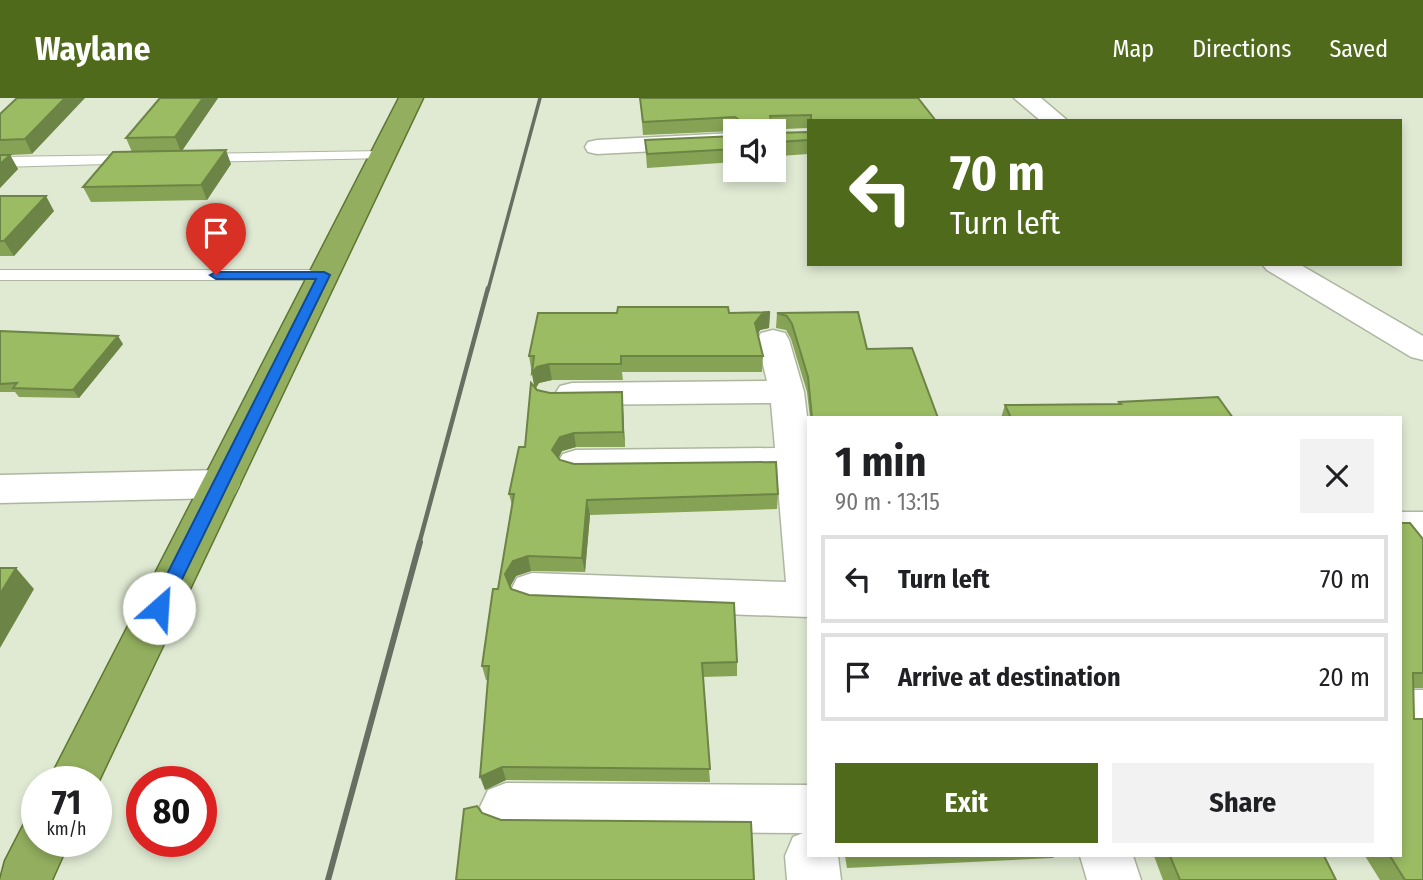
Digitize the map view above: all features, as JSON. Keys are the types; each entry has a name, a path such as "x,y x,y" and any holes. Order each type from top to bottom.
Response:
{"highway":[{"path":"81,766 411,98"},
{"path":"24,880 36,857"}],"street":[{"path":"1026,98 1053,119"},
{"path":"597,147 723,141"},
{"path":"1280,266 1423,350"},
{"path":"774,340 787,392 807,580"},
{"path":"552,394 787,392"},
{"path":"576,463 795,461"},
{"path":"0,489 221,484"},
{"path":"1402,527 1423,527"},
{"path":"532,590 807,600"},
{"path":"1402,711 1423,710"},
{"path":"506,807 807,809"},
{"path":"812,857 814,880"},
{"path":"1107,857 1114,880"}],"lane":[{"path":"178,159 383,155"},
{"path":"0,162 151,159"},
{"path":"0,275 324,275"}],"building":[{"path":"17,98 65,98 25,139 0,140 0,114"},
{"path":"160,98 203,98 175,137 126,138"},
{"path":"640,98 918,98 934,119 811,119 811,115 770,116 771,119 735,117 643,122"},
{"path":"807,132 807,140 786,142 786,133"},
{"path":"723,137 723,150 647,154 645,140"},
{"path":"226,150 201,185 83,187 113,152"},
{"path":"0,155 10,155 0,164"},
{"path":"0,196 46,196 4,241 0,241"},
{"path":"618,307 728,307 729,313 770,312 761,315 755,323 763,356 621,356 621,364 549,364 537,367 532,373 534,356 529,356 538,313 617,313"},
{"path":"858,312 867,349 912,348 937,416 812,416 808,377 792,324 787,316 777,313"},
{"path":"0,331 118,336 73,390 13,388 17,383 0,384"},
{"path":"531,383 537,390 550,393 622,392 623,432 574,433 560,437 552,450 560,460 574,464 776,462 778,494 587,500 582,558 528,556 513,561 505,574 511,589 529,595 734,603 737,662 702,663 710,769 502,767 480,777 489,666 482,666 493,589 498,589 514,494 509,494 519,447 525,447"},
{"path":"1218,397 1232,416 1010,416 1005,405 1121,404 1119,402"},
{"path":"1402,523 1410,523 1423,539 1423,673 1413,673 1414,719 1423,719 1423,880 1405,880 1391,857 1402,857"},
{"path":"0,568 16,568 0,594"},
{"path":"477,806 482,813 501,820 751,822 754,880 456,880 464,809"},
{"path":"1170,857 1324,857 1336,880 1180,880"}],"railway":[{"path":"488,290 540,98"},
{"path":"419,544 488,288"},
{"path":"328,880 420,542"}],"route":[{"path":"159,608 324,275 216,275"}]}
